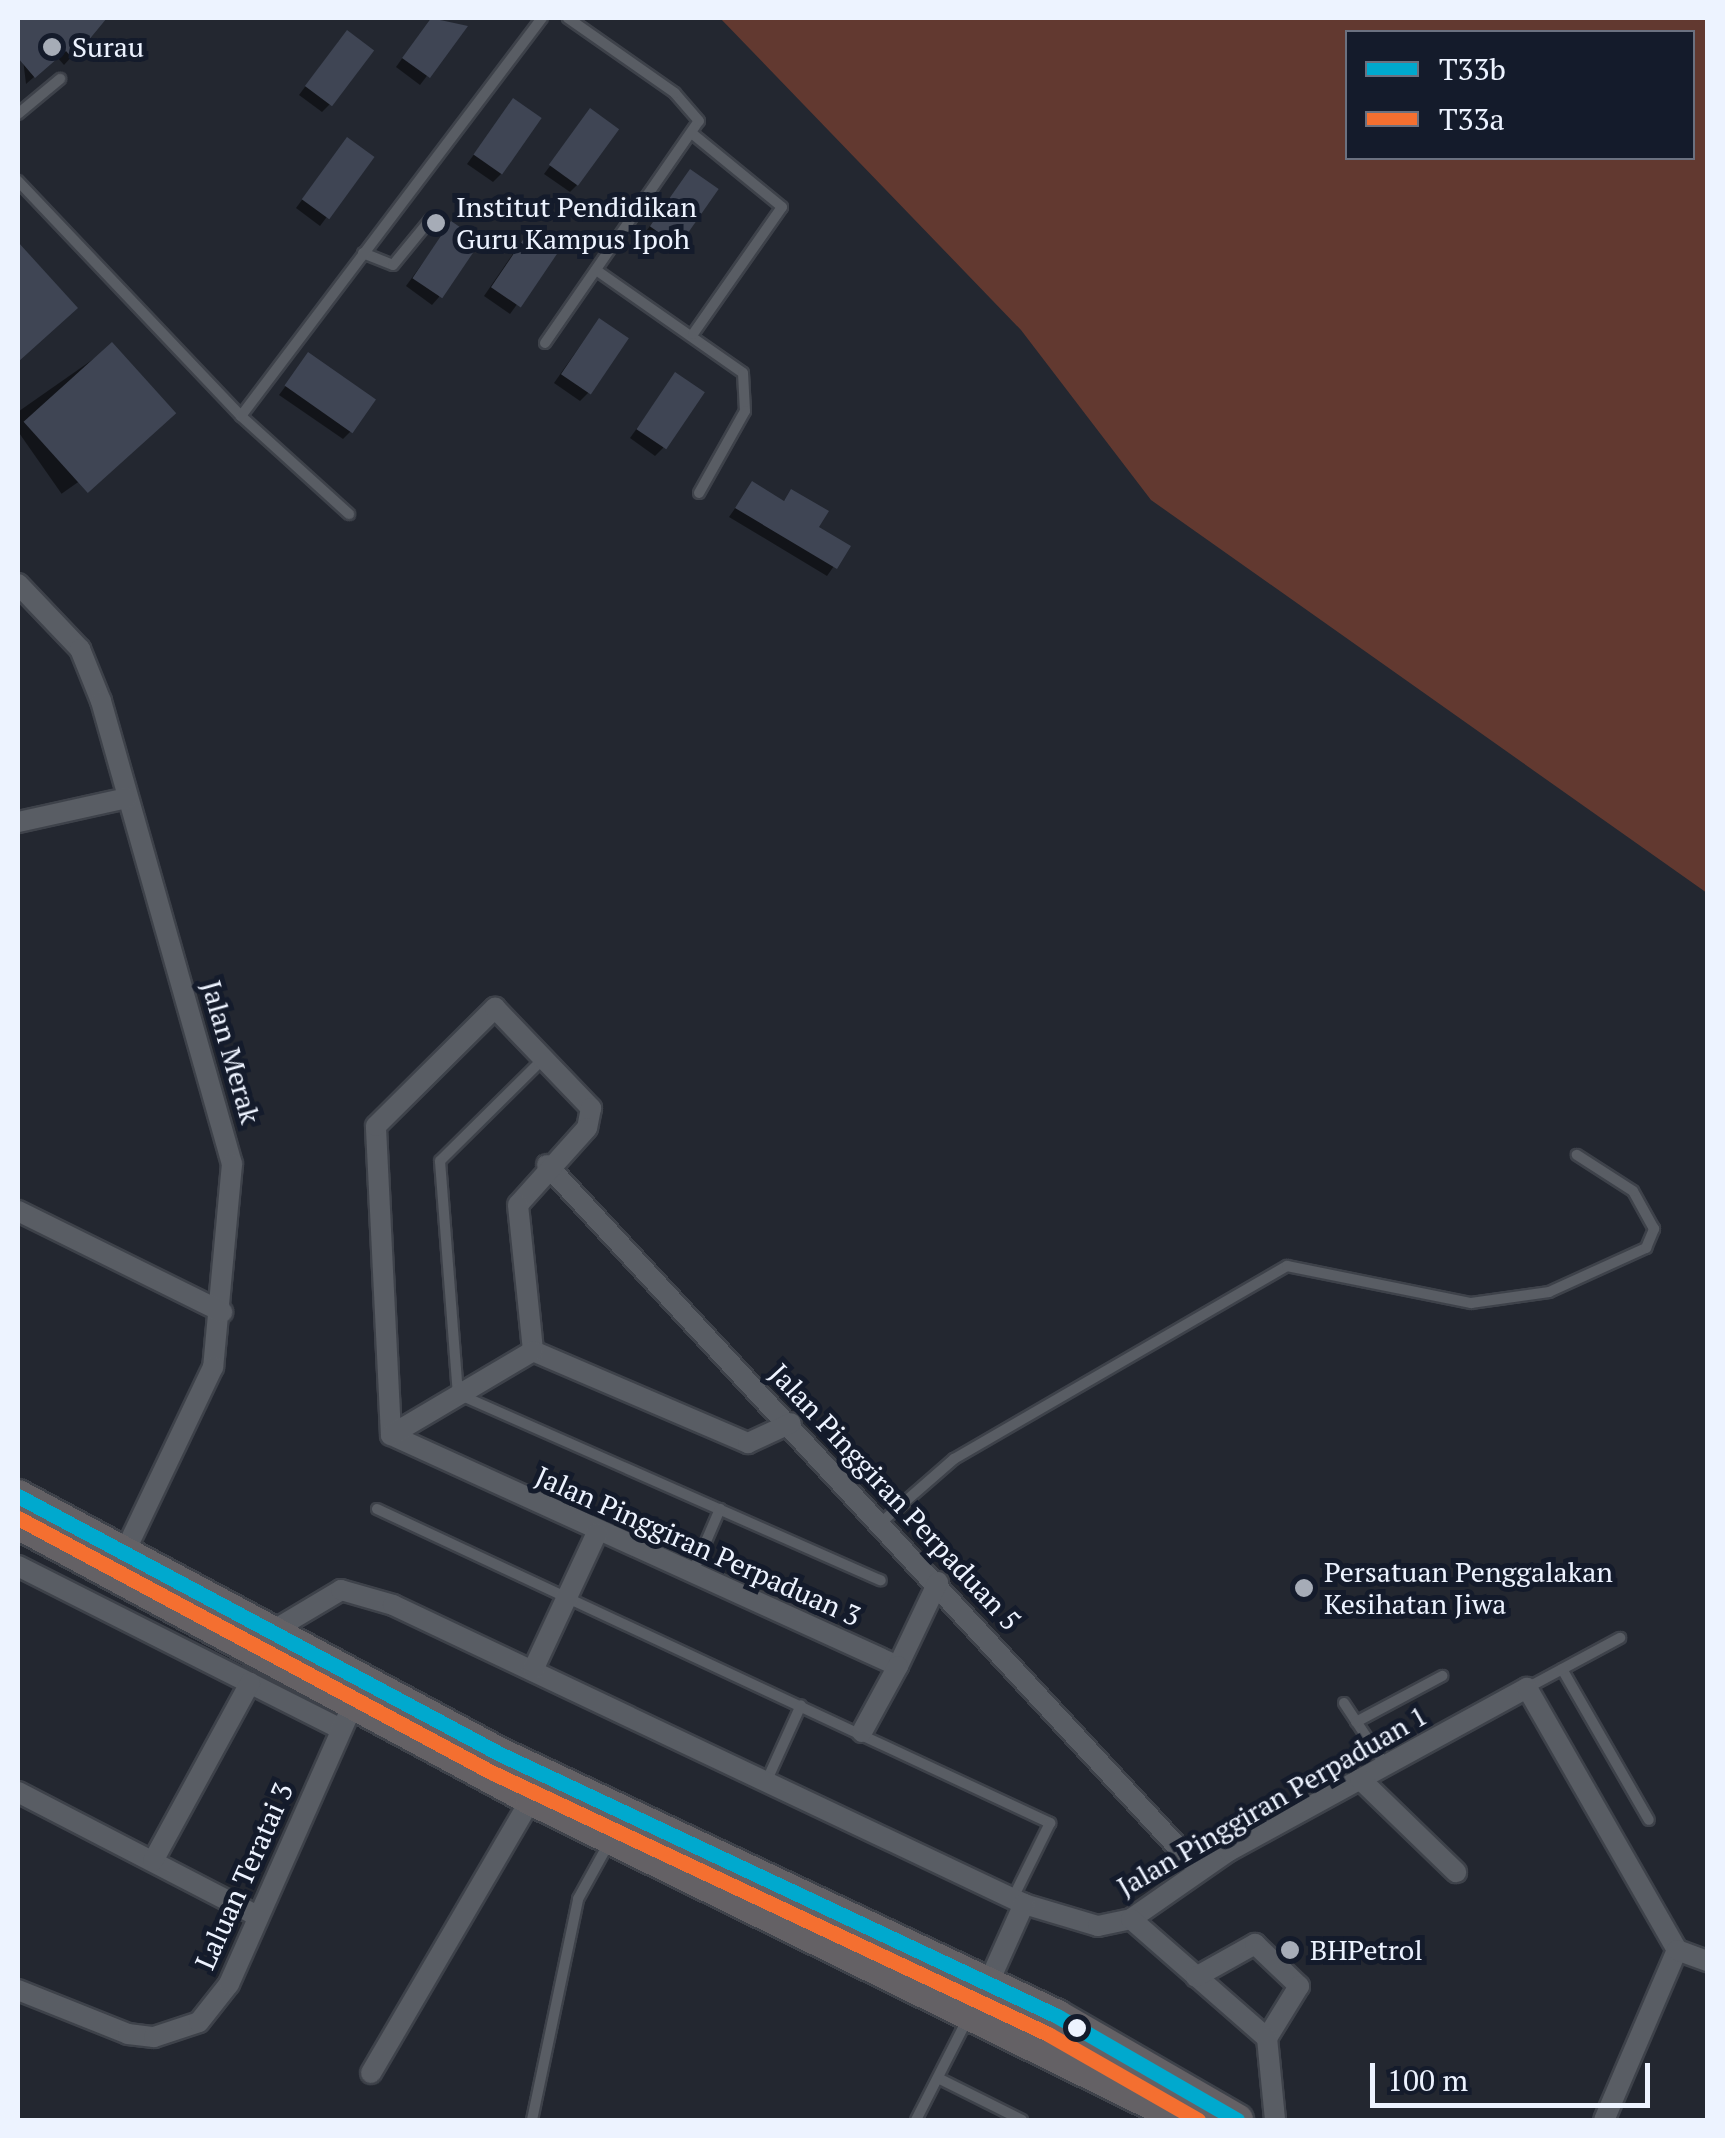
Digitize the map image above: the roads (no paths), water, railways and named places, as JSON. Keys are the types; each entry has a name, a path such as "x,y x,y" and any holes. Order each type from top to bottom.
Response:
{"main road":[{"path":"18,1496 274,1630 352,1705 500,1754 796,1895 980,1997 994,2013 1185,2120"},
{"path":"18,1523 531,1799 980,1997 1238,2120"},
{"path":"500,1754 606,1811 614,1836"},
{"path":"614,1836 633,1829 685,1842"}],"street":[{"name":"Jalan Merak","path":"18,584 80,649 224,1114 233,1219 222,1312 198,1410 124,1554"},
{"path":"18,822 127,798"},
{"path":"493,1008 544,1057 592,1118 547,1165 517,1218 533,1352 390,1435 380,1117 493,1008"},
{"name":"Jalan Pinggiran Perpaduan 5","path":"547,1165 884,1520 1199,1870"},
{"path":"18,1210 222,1312"},
{"path":"533,1352 748,1444 791,1423"},
{"name":"Jalan Pinggiran Perpaduan 3","path":"390,1435 596,1533 898,1666"},
{"path":"533,1670 596,1533"},
{"path":"18,1566 250,1683 352,1705"},
{"path":"862,1732 938,1582"},
{"name":"Jalan Pinggiran Perpaduan 1","path":"274,1630 321,1596 355,1592 533,1670 1018,1901 1098,1926 1131,1919 1199,1870 1526,1688"},
{"path":"154,1861 250,1683"},
{"path":"1526,1688 1677,1950 1708,1961"},
{"name":"Laluan Teratai 3","path":"18,1990 128,2034 181,2032 229,1984 253,1914 352,1705"},
{"path":"1360,1779 1456,1872"},
{"path":"18,1792 253,1914"},
{"path":"370,2073 531,1799"},
{"path":"980,1997 1018,1901"},
{"path":"1131,1919 1267,2038"},
{"path":"1196,1977 1248,1944 1260,1946 1300,1994 1267,2038 1275,2120"},
{"path":"1604,2120 1677,1950"}],"lane":[{"path":"241,416 542,18"},
{"path":"545,343 694,135 695,110 568,18"},
{"path":"18,114 60,79"},
{"path":"693,334 782,208 694,135"},
{"path":"18,181 241,416 349,514"},
{"path":"363,253 394,264 430,220"},
{"path":"596,270 734,363 749,388 699,493"},
{"path":"544,1057 440,1161 458,1394 881,1581"},
{"path":"884,1520 954,1459 1288,1266 1471,1303 1549,1292 1646,1248 1654,1229 1633,1190 1577,1155"},
{"path":"377,1509 1050,1823 1018,1901"},
{"path":"692,1575 720,1509"},
{"path":"1526,1688 1620,1638"},
{"path":"1562,1669 1649,1820"},
{"path":"1356,1722 1442,1676"},
{"path":"1344,1704 1385,1765"},
{"path":"767,1780 801,1705"},
{"path":"532,2120 578,1900 614,1836"},
{"path":"916,2120 980,1997"},
{"path":"938,2078 1022,2120"}],"place":[{"name":"Surau","path":"52,47"},
{"name":"Institut Pendidikan Guru Kampus Ipoh","path":"436,223"},
{"name":"Persatuan Penggalakan Kesihatan Jiwa","path":"1304,1588"},
{"name":"BHPetrol","path":"1290,1950"}]}
